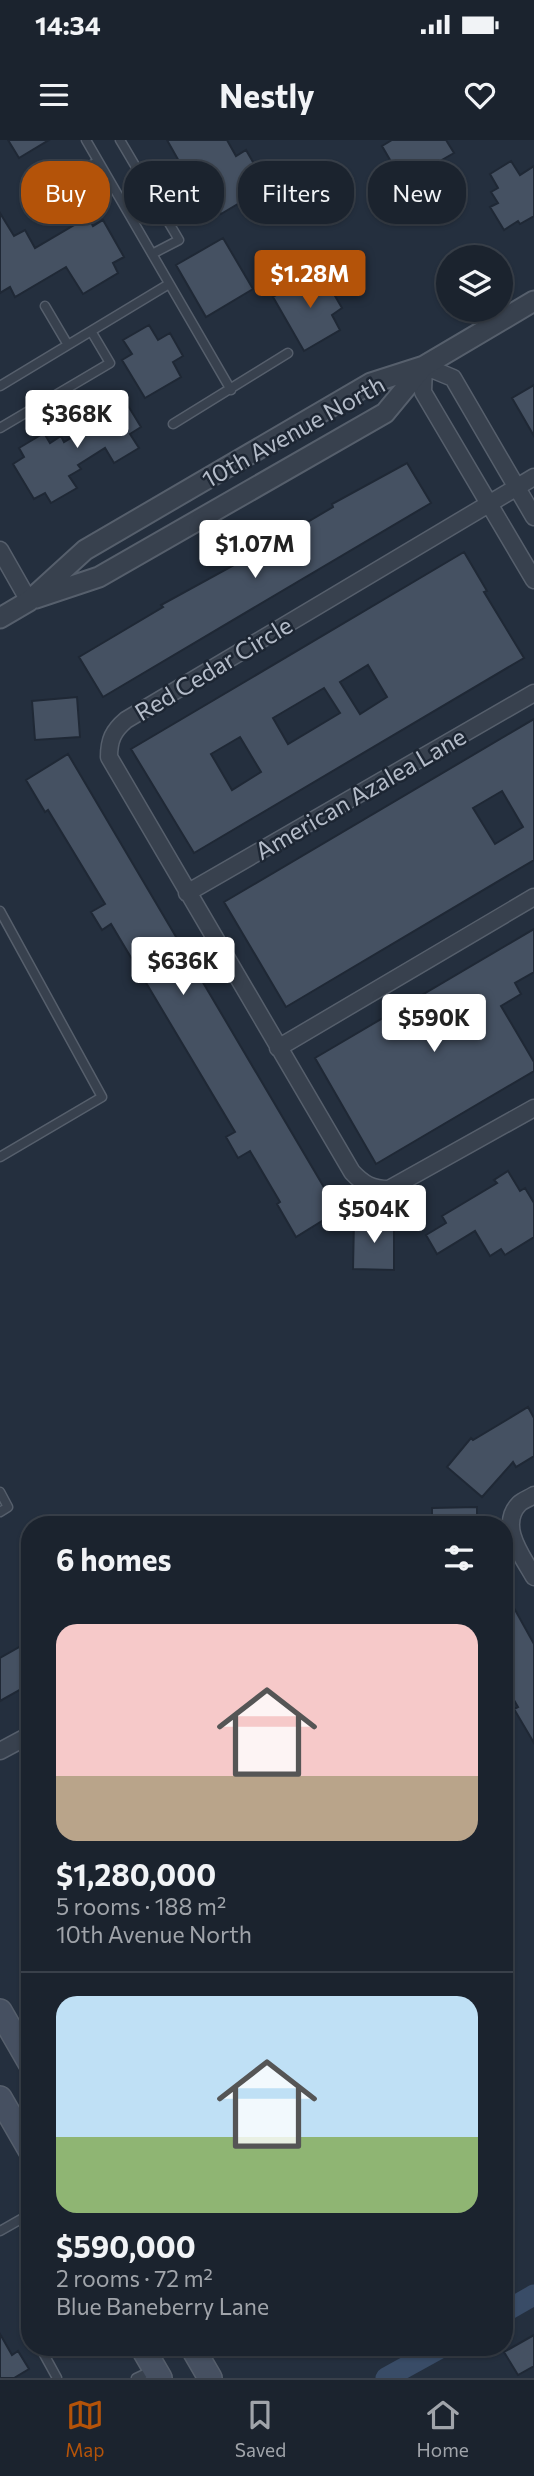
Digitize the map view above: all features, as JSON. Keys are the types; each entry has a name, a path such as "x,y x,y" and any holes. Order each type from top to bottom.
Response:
{"main road":[{"path":"0,2011 21,2047"},
{"path":"0,2098 21,2134"},
{"path":"145,2356 151,2375"},
{"path":"197,2356 210,2378"}],"street":[{"name":"10th Avenue North","path":"29,601 85,550 371,383 424,366 534,301"},
{"name":"10th Avenue North","path":"0,618 29,601 99,577 385,414 424,366"},
{"path":"534,517 453,378 424,366 424,392 534,580"},
{"name":"Red Cedar Circle","path":"534,477 126,720 115,730 109,743 109,757 187,893 352,1172 362,1183 375,1189 389,1189 534,1108"},
{"path":"0,550 29,601"},
{"name":"American Azalea Lane","path":"187,893 534,693"},
{"path":"278,1048 534,897"},
{"path":"513,1516 519,1504 534,1495"},
{"path":"513,1537 534,1577"},
{"path":"0,1751 21,1740"}],"lane":[{"path":"86,140 99,161"},
{"path":"120,140 179,240 152,254"},
{"path":"110,180 231,390"},
{"path":"0,386 169,284"},
{"path":"45,306 68,345"},
{"path":"0,428 110,363 91,331"},
{"path":"173,424 288,352"},
{"path":"0,911 102,1097 0,1157"},
{"path":"0,1492 8,1507 0,1512"},
{"path":"0,2231 21,2219"},
{"path":"45,2356 57,2378"}],"building":[{"path":"8,140 49,140 19,158"},
{"path":"167,140 227,140 236,156 246,150 252,161 238,161 238,204 224,212 224,161 179,161"},
{"path":"392,140 446,140 454,153 440,161 391,161 382,146"},
{"path":"511,161 520,175 534,166 534,216 520,224 518,221 504,230 490,207 498,203 491,192 498,188 490,174"},
{"path":"0,213 14,236 25,230 35,248 76,224 105,224 124,257 113,263 118,273 83,294 66,267 15,297 10,287 0,293"},
{"path":"223,238 253,289 206,317 176,265"},
{"path":"320,270 342,308 332,315 340,330 304,351 273,297"},
{"path":"149,325 158,340 170,333 183,356 173,362 181,377 145,398 122,360 132,354 123,340"},
{"path":"534,385 534,436 512,398"},
{"path":"109,396 117,410 127,404 141,427 130,434 139,448 114,463 105,448 78,465 81,469 69,476 77,488 51,503 45,493 34,499 13,464 24,457 19,448 44,433 50,443 61,436 64,442 91,426 83,412"},
{"path":"407,463 431,503 103,697 79,657 163,607 161,605 238,563 333,507 332,504"},
{"path":"464,552 487,591 484,592 524,658 194,853 131,749","holes":["368,665 387,697 360,714 340,682","324,688 340,713 288,744 273,718","240,737 261,772 232,790 211,754"]},
{"path":"77,697 80,737 35,740 32,701"},
{"path":"534,719 534,860 286,1007 224,902","holes":["502,791 523,827 495,844 473,808"]},
{"path":"68,754 338,1211 296,1237 277,1204 280,1202 250,1151 238,1158 226,1137 235,1132 111,924 102,930 91,912 105,904 48,810 45,812 26,780"},
{"path":"534,929 534,972 515,983 521,994 501,1006 534,1062 534,1071 376,1164 315,1058"},
{"path":"508,1171 520,1191 525,1188 534,1203 534,1237 505,1255 501,1249 490,1256 475,1231 437,1254 426,1235 446,1223 442,1216 497,1183 494,1180"},
{"path":"354,1220 394,1220 394,1270 353,1269"},
{"path":"528,1407 534,1418 534,1456 516,1467 513,1462 482,1497 447,1467 471,1438 473,1440"},
{"path":"477,1507 477,1516 432,1516 432,1508"},
{"path":"513,1606 534,1644 534,1743 514,1709 518,1707 513,1698"},
{"path":"21,1646 21,1689 0,1701 0,1658"},
{"path":"0,2334 12,2355 18,2351 29,2369 14,2378 0,2378"},
{"path":"534,2335 534,2366 518,2375 506,2356 513,2356 513,2347"}],"waterway":[{"path":"513,2307 534,2295"},
{"path":"386,2378 426,2356"}]}
